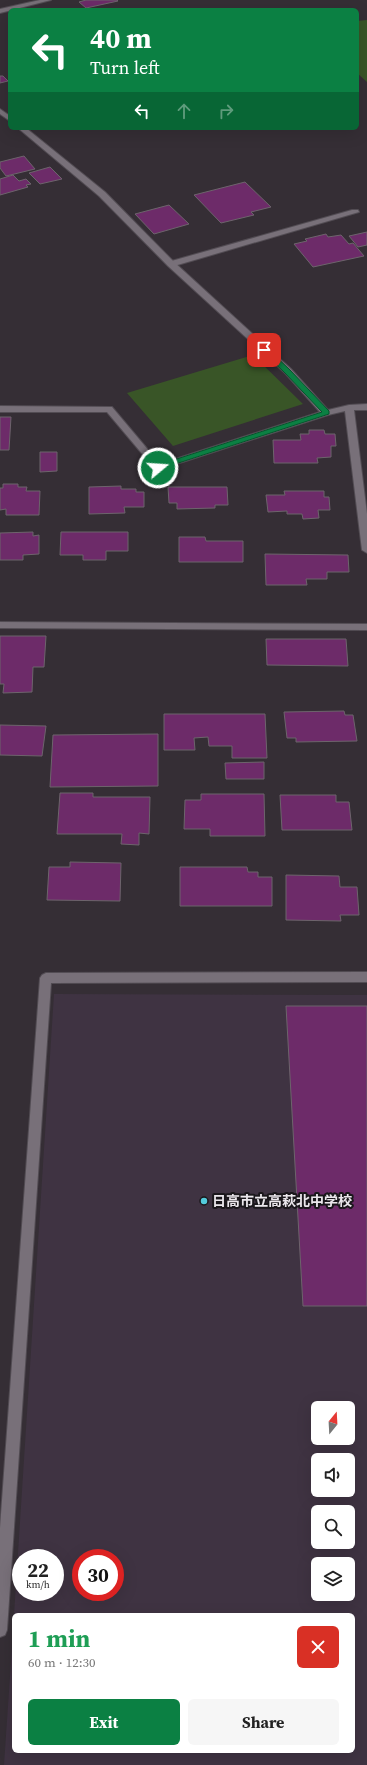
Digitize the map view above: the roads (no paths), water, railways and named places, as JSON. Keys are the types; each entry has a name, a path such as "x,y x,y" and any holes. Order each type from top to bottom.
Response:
{"street":[{"path":"13,8 48,0"},
{"path":"0,111 8,117"},
{"path":"24,130 102,194 171,264 288,371 326,412"},
{"path":"171,264 355,212"},
{"path":"350,408 367,550"},
{"path":"0,409 109,409 158,468 326,412 350,408 367,408"},
{"path":"0,625 367,627"},
{"path":"0,1630 46,978 367,977"}],"place":[{"name":"日高市立高萩北中学校","path":"204,1201"}]}
